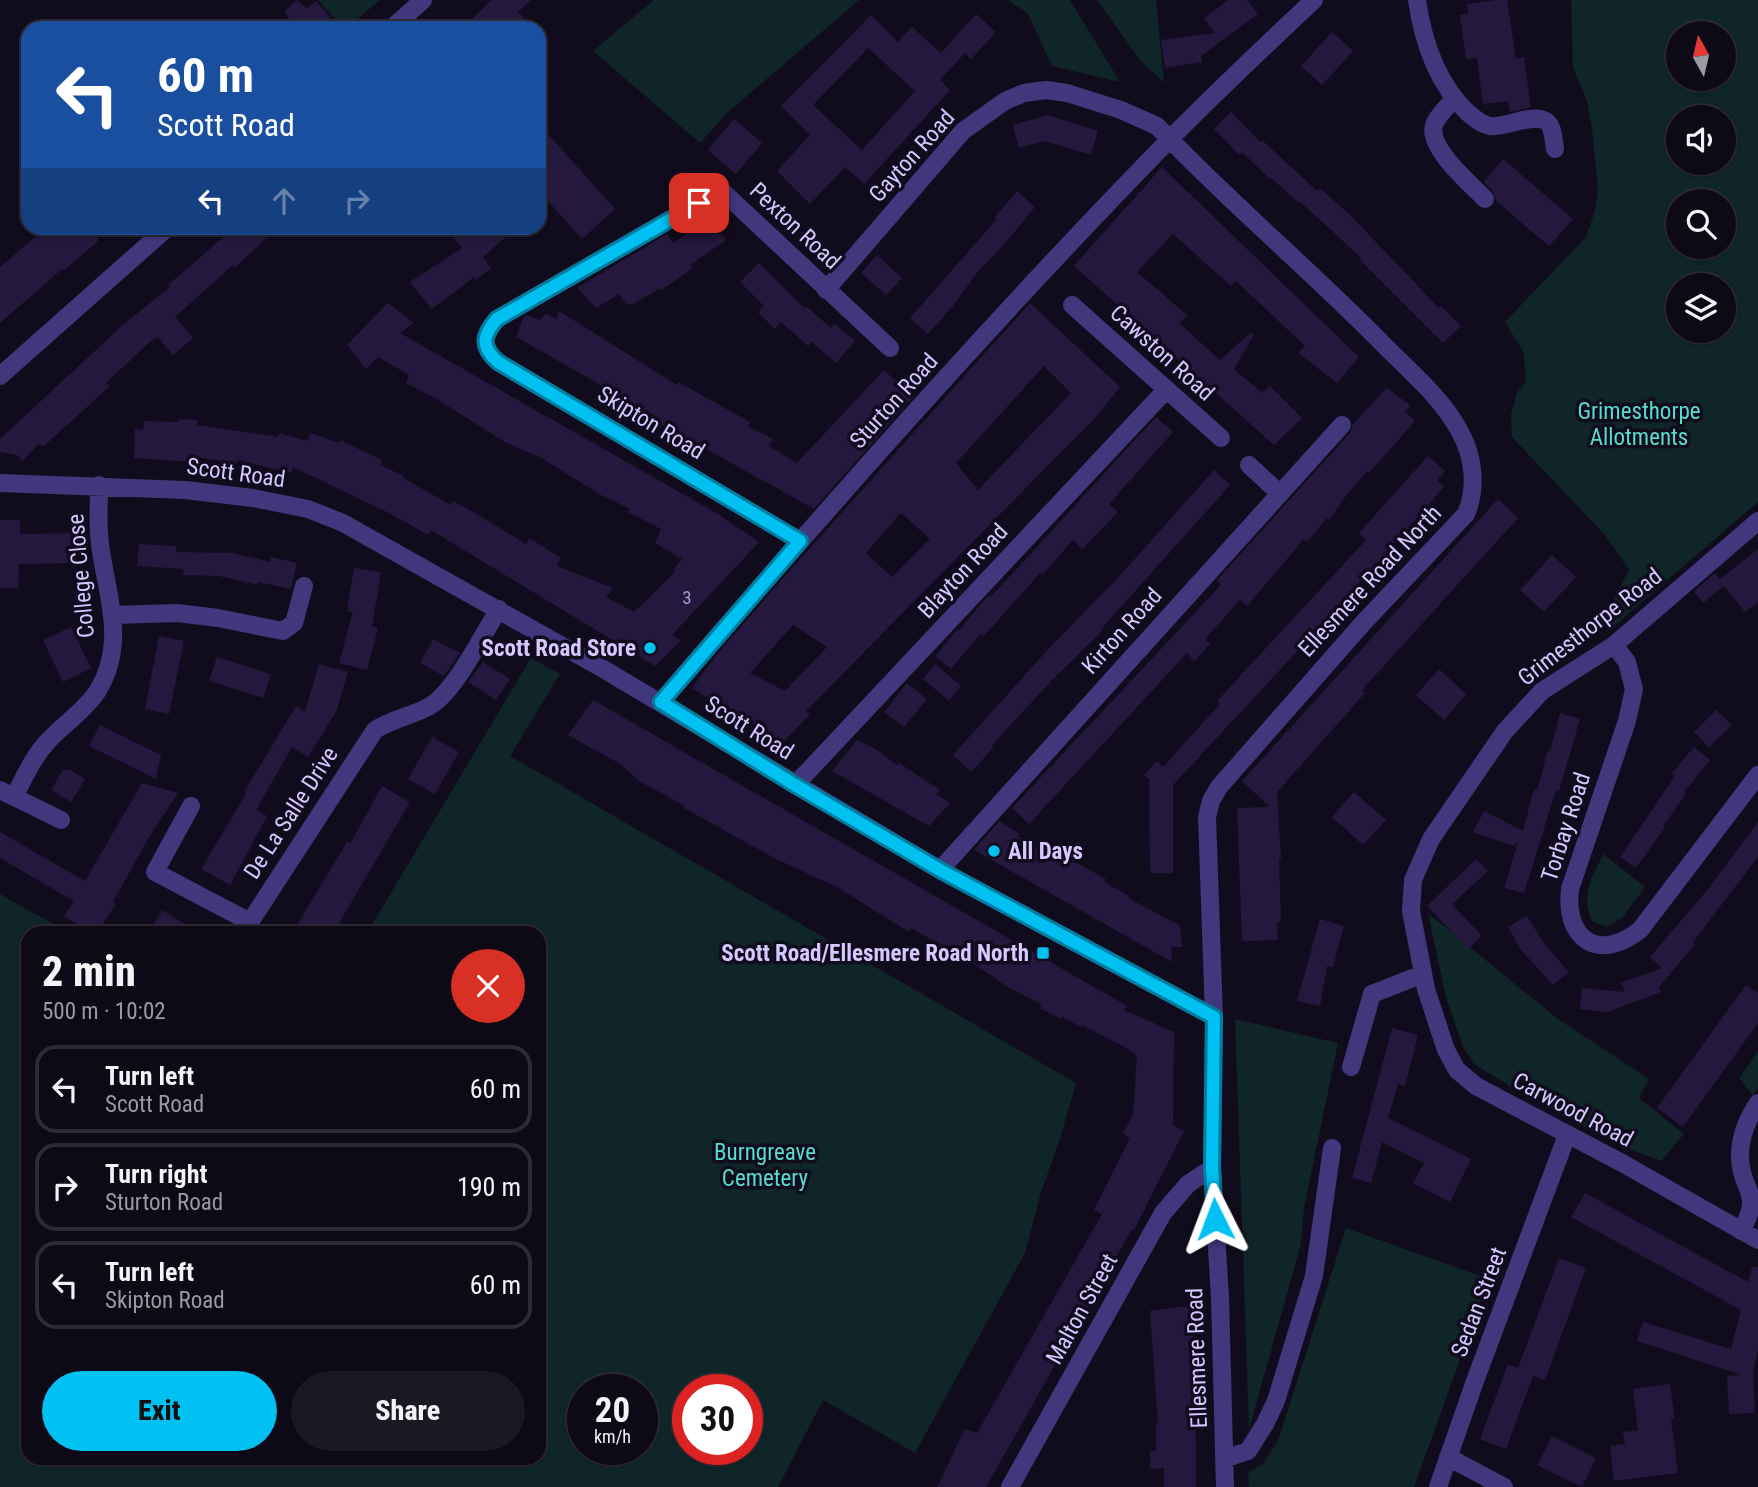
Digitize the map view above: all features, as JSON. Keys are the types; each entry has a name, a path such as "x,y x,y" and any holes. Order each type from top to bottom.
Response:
{"street":[{"path":"400,21 423,0"},
{"name":"Sturton Road","path":"661,702 800,541 1042,274 1170,139 1314,0"},
{"path":"1417,0 1421,26 1434,66 1454,99 1474,118 1489,126 1541,118 1548,123 1552,131 1555,149"},
{"name":"Gayton Road","path":"827,290 963,131 1005,101 1024,93 1046,90 1067,93 1121,110 1157,126 1170,139"},
{"path":"1454,99 1434,124 1433,135 1448,161 1485,199"},
{"name":"Ellesmere Road North","path":"1170,139 1338,299 1443,404 1462,435 1474,481 1472,499 1466,514 1283,712 1219,787 1211,801 1207,817 1214,1017"},
{"name":"Pexton Road","path":"485,341 487,330 497,319 721,190 890,348"},
{"path":"0,376 159,235"},
{"name":"Cawston Road","path":"1072,305 1221,438"},
{"name":"Skipton Road","path":"485,341 487,352 498,362 800,541"},
{"name":"Blayton Road","path":"795,785 1166,390"},
{"name":"Kirton Road","path":"940,870 1342,425"},
{"path":"1249,465 1279,493"},
{"name":"Scott Road","path":"0,483 185,490 253,498 308,509 343,523 661,702 940,870 1214,1017"},
{"name":"College Close","path":"61,820 7,793 45,744 96,694 107,674 114,615 99,534 99,485"},
{"name":"Grimesthorpe Road","path":"1423,974 1411,911 1413,880 1432,839 1505,731 1542,691 1614,645 1758,521"},
{"path":"114,615 177,613 283,631 294,623 304,586"},
{"name":"De La Salle Drive","path":"191,806 155,872 250,922 375,730 387,722 430,706 445,695 499,609"},
{"name":"Torbay Road","path":"1614,645 1628,663 1634,689 1627,720 1570,889 1570,917 1583,939 1605,947 1629,939 1640,930 1758,775"},
{"path":"1351,1067 1372,994 1423,974"},
{"name":"Carwood Road","path":"1423,974 1446,1050 1457,1069 1476,1086 1758,1240"},
{"name":"Ellesmere Road","path":"1214,1017 1212,1168 1220,1297 1225,1487"},
{"path":"1741,1231 1751,1209 1750,1190 1742,1174 1739,1152 1747,1120 1758,1103"},
{"name":"Sedan Street","path":"1438,1487 1567,1135"},
{"path":"1224,1459 1248,1451 1276,1401 1314,1276 1332,1147"},
{"name":"Malton Street","path":"1010,1487 1163,1213 1188,1184 1212,1168"},
{"path":"1448,1457 1504,1487"}],"green space":[{"path":"318,0 380,0 355,21 337,21"},
{"path":"654,0 859,0 727,113 700,143 593,51"},
{"path":"1008,0 1070,0 1120,82 1052,66 1028,14"},
{"path":"1097,0 1156,0 1164,83 1140,60"},
{"name":"Grimesthorpe Allotments","path":"1571,0 1758,0 1758,502 1606,633 1615,597 1629,570 1605,535 1512,437 1511,415 1517,393 1526,381 1524,353 1505,322 1586,237 1595,211 1598,190 1587,101 1573,68"},
{"name":"Burngreave Cemetery","path":"531,658 560,674 510,756 1076,1083 1041,1192 1025,1253 915,1453 823,1400 778,1487 0,1487 0,894 57,926 21,926 21,1465 546,1465 546,926 371,926"},
{"path":"1603,854 1645,887 1622,918 1606,927 1592,921 1587,903 1589,887"},
{"path":"1428,913 1558,1019 1649,1079 1639,1098 1684,1134 1661,1161 1618,1145 1521,1093 1474,1064 1463,1047 1446,997"},
{"path":"1235,1019 1338,1043 1304,1208 1301,1244 1249,1429"},
{"path":"1758,1051 1758,1088 1753,1096 1739,1078"},
{"path":"1346,1228 1489,1279 1414,1487 1249,1487 1248,1472 1263,1464 1279,1438"}],"building":[{"path":"297,0 307,8 316,1 333,21 291,21 284,12"},
{"path":"492,0 531,0 518,12 524,21 470,21"},
{"path":"1228,0 1247,0 1258,14 1201,56 1202,62 1165,68 1161,40 1215,33 1204,18"},
{"path":"1507,0 1516,59 1524,57 1531,107 1510,112 1508,101 1483,104 1477,58 1466,59 1460,15 1468,14 1467,4"},
{"path":"976,14 996,32 971,59 965,53 940,80 950,90 864,184 845,167 810,204 777,171 810,135 781,106 871,15 898,42 912,27 941,53","holes":["868,48 915,91 862,150 813,105"]},
{"path":"1332,32 1353,51 1322,85 1301,66"},
{"path":"1231,112 1260,142 1262,140 1317,191 1320,188 1349,214 1439,308 1441,306 1461,326 1443,343 1329,228 1242,152 1239,155 1214,129"},
{"path":"1047,115 1098,131 1091,155 1044,141 1019,148 1013,125"},
{"path":"734,119 762,143 736,174 708,150"},
{"path":"546,132 615,209 582,239 547,200"},
{"path":"1503,159 1573,219 1549,246 1496,201 1493,192 1484,182"},
{"path":"1162,167 1359,357 1337,383 1298,353 1305,346 1236,281 1231,286 1173,234 1137,272 1187,315 1179,323 1220,360 1251,332 1254,335 1234,369 1262,393 1270,386 1302,418 1274,445 1074,266"},
{"path":"1017,191 1035,207 928,334 910,318 997,219 995,217"},
{"path":"710,218 726,240 690,265 693,268 660,291 659,289 633,304 626,304 619,294 596,308 577,288 667,234 673,243"},
{"path":"38,235 99,235 97,237 99,240 0,323 0,267"},
{"path":"226,235 269,235 235,268 233,265 175,317 193,338 173,355 158,337 153,339 106,383 110,386 44,446 39,444 22,461 17,455 0,452 0,439 124,324 170,287 168,285"},
{"path":"508,235 483,257 491,269 475,280 474,277 432,309 410,282 462,248 453,236"},
{"path":"877,255 902,278 886,295 861,273"},
{"path":"759,263 805,309 807,307 831,328 835,324 855,341 836,363 812,342 808,346 781,322 775,329 758,312 764,306 740,282"},
{"path":"388,303 414,323 400,333 718,514 759,542 672,635 681,641 655,666 431,530 428,535 391,514 293,467 291,473 238,460 237,463 195,457 195,462 134,458 135,429 143,430 144,421 197,420 197,425 278,437 279,433 307,441 310,433 339,443 340,440 382,460 380,465 404,476 403,478 451,505 453,501 526,544 529,538 561,558 557,566 613,588 606,597 634,612 675,572 673,570 682,559 655,543 661,529 628,512 630,509 601,495 535,454 505,442 406,383 409,375 378,357 366,369 347,345"},
{"path":"1030,303 1120,387 1095,418 806,711 810,714 782,743 692,688 719,652","holes":["1044,366 1071,393 978,490 956,463","901,513 930,539 892,577 866,553","793,625 827,647 785,691 750,673"]},
{"path":"559,311 677,385 678,382 750,422 748,426 773,439 769,446 797,463 884,370 913,397 814,509 652,419 654,415 516,337 524,316 540,320 546,314 556,319"},
{"path":"1387,388 1411,406 1405,411 1415,421 1369,473 1367,471 1329,520 1327,518 1307,542 1304,539 1247,606 1240,600 1205,639 1210,644 1194,661 1187,653 1029,824 1012,808 1221,585 1217,580 1350,433 1353,424"},
{"path":"1156,417 1173,432 1109,504 1118,512 1082,549 1073,540 984,636 981,633 951,669 935,656 988,596 990,597 1026,559"},
{"path":"1428,456 1445,471 1437,481 1444,487 1330,616 1173,785 1173,873 1150,873 1149,779 1144,775 1157,761 1163,767 1220,704 1217,701 1366,540 1359,533"},
{"path":"1214,470 1230,485 1101,629 1103,630 1053,679 992,745 994,747 971,772 953,755"},
{"path":"1498,499 1518,518 1362,690 1365,693 1277,792 1281,859 1281,922 1277,922 1278,940 1242,941 1237,808 1270,807 1242,781"},
{"path":"0,520 20,520 20,534 77,533 77,563 19,564 18,588 0,588"},
{"path":"139,544 176,546 176,552 233,553 270,562 271,557 297,563 291,589 219,576 183,575 184,569 137,566"},
{"path":"1758,549 1758,602 1745,612 1724,586 1703,603 1694,591 1715,573 1720,579"},
{"path":"1552,555 1576,577 1544,612 1520,590"},
{"path":"354,568 381,572 372,626 378,628 367,670 339,663 353,612 347,611"},
{"path":"71,627 91,668 63,682 43,640"},
{"path":"159,636 184,641 169,714 145,709"},
{"path":"433,639 460,653 444,676 420,663"},
{"path":"217,657 271,674 263,698 209,681"},
{"path":"483,662 510,679 496,700 468,682"},
{"path":"319,664 348,672 336,712 308,757 292,747 256,810 267,816 230,885 201,869 296,706 305,712"},
{"path":"935,664 961,686 949,701 923,679"},
{"path":"1439,669 1466,694 1444,720 1416,695"},
{"path":"907,683 927,699 904,727 884,712"},
{"path":"593,700 1127,1006 1124,1010 1174,1032 1173,1125 1184,1131 1134,1230 1132,1229 986,1487 937,1487 965,1429 977,1433 1102,1214 1094,1210 1130,1138 1123,1134 1133,1115 1137,1056 1082,1025 1081,1027 1062,1017 1061,1019 1040,1008 1042,1005 911,928 909,932 837,887 776,859 684,808 685,806 639,781 620,764 568,735"},
{"path":"1716,710 1732,725 1709,747 1694,732"},
{"path":"1560,713 1580,719 1559,791 1556,790 1524,893 1504,888 1518,842 1513,846 1473,832 1484,811 1523,831"},
{"path":"100,725 161,755 156,779 89,746"},
{"path":"432,737 459,752 435,794 408,779"},
{"path":"857,740 940,790 936,794 950,803 929,826 832,771"},
{"path":"1694,747 1710,760 1684,792 1686,794 1636,868 1620,857 1675,776 1672,773"},
{"path":"63,770 70,770 85,779 71,802 51,790"},
{"path":"142,783 178,793 148,839 113,902 116,904 102,926 79,926 64,916 74,901 0,858 0,832 85,881"},
{"path":"382,786 410,802 337,926 296,926 347,842 350,844"},
{"path":"1354,792 1386,820 1363,845 1332,817"},
{"path":"999,821 1056,860 1061,854 1106,879 1104,882 1129,896 1128,898 1177,924 1180,927 1182,947 1171,947 1172,962 974,850"},
{"path":"1758,822 1758,857 1693,942 1695,944 1659,987 1661,992 1607,1012 1580,1009 1582,988 1625,992 1621,983 1662,968 1650,957 1708,889"},
{"path":"1476,859 1488,871 1452,904 1482,936 1468,949 1427,906"},
{"path":"162,910 188,926 152,926"},
{"path":"1527,916 1545,945 1569,972 1553,985 1521,950 1508,927"},
{"path":"1320,919 1344,926 1333,967 1327,966 1320,1006 1297,1001"},
{"path":"1746,985 1758,993 1758,1023 1683,1127 1657,1108"},
{"path":"1392,1028 1418,1035 1405,1086 1398,1084 1388,1118 1471,1159 1450,1202 1413,1183 1424,1163 1382,1142 1371,1183 1352,1178"},
{"path":"1585,1193 1748,1282 1752,1267 1758,1267 1758,1350 1753,1373 1755,1413 1729,1414 1727,1376 1742,1375 1637,1341 1643,1322 1731,1349 1741,1310 1571,1217"},
{"path":"1559,1258 1586,1268 1545,1380 1533,1376 1506,1449 1480,1439 1508,1364 1518,1368"},
{"path":"1195,1305 1196,1487 1164,1487 1164,1468 1150,1469 1150,1451 1156,1451 1158,1423 1150,1311"},
{"path":"1670,1384 1675,1419 1671,1419 1678,1473 1614,1481 1610,1446 1625,1444 1623,1432 1638,1430 1633,1389"},
{"path":"1552,1436 1596,1458 1582,1487 1537,1465"}],"place":[{"name":"Scott Road Store","path":"650,648"},
{"name":"All Days","path":"994,851"},
{"name":"Scott Road/Ellesmere Road North","path":"1043,953"}],"route":[{"path":"699,203 497,319 487,330 485,341 487,352 498,362 800,541 661,702 940,870 1214,1017 1212,1168 1215,1219"}]}
